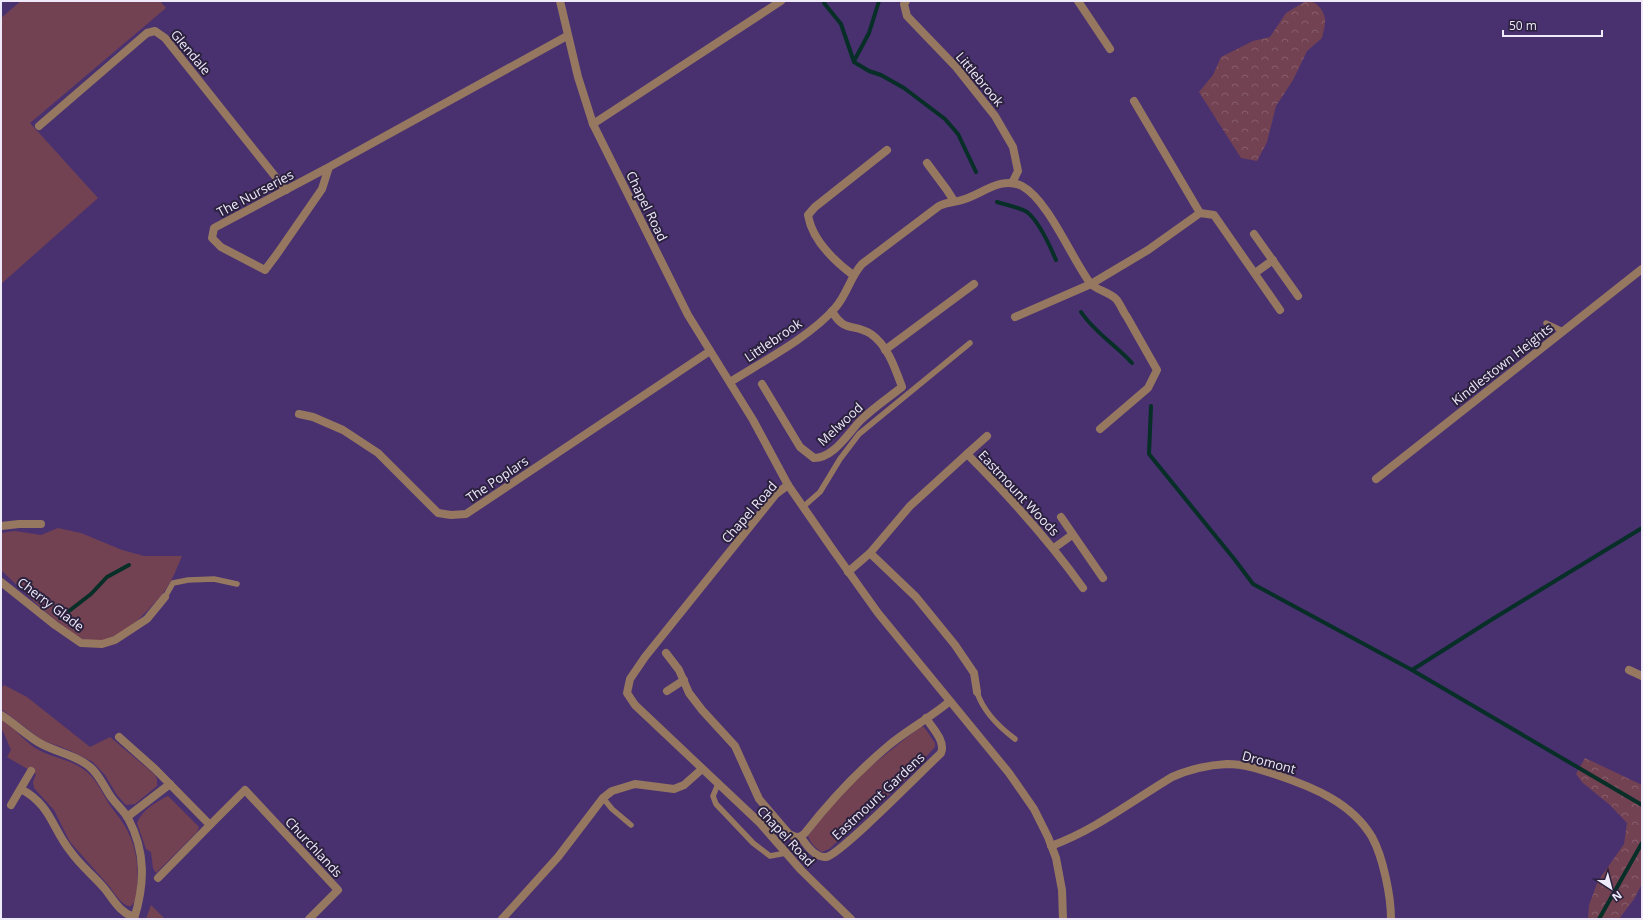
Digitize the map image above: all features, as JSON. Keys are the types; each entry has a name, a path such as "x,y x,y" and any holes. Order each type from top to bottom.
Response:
{"street":[{"name":"Chapel Road","path":"560,1 567,36 593,124 688,315 753,420 788,485 776,494 645,657 630,678 627,693 634,705 760,823 786,853 850,919"},
{"path":"593,124 781,1"},
{"name":"Littlebrook","path":"730,382 792,343 832,311 843,296 853,274 862,264 939,206 948,201 954,202 966,199 997,184 1012,183 1018,170 1013,147 995,116 956,67 907,16 904,4 906,1"},
{"path":"1078,1 1110,49"},
{"name":"Glendale","path":"39,126 147,33 155,31 165,38 286,190"},
{"name":"The Nurseries","path":"329,167 322,189 265,270 221,247 212,238 214,228 329,167 567,36"},
{"path":"1134,101 1200,213"},
{"path":"853,274 838,264 820,243 810,225 808,215 815,207 887,150"},
{"path":"927,163 954,202"},
{"path":"1012,183 1022,186 1045,208 1074,259 1091,284 1116,299 1157,370 1148,388 1100,429"},
{"path":"1016,317 1091,284 1148,250 1200,213 1214,215 1280,310"},
{"path":"1254,234 1298,296"},
{"path":"1255,273 1273,260"},
{"name":"Kindlestown Heights","path":"1376,479 1642,269"},
{"path":"885,350 974,284"},
{"name":"Melwood","path":"762,384 800,447 814,458 820,458 834,450 861,420 902,387 891,360 885,350 870,334 861,329 848,327 838,321 832,311"},
{"name":"The Poplars","path":"299,414 312,417 343,430 378,453 438,513 451,515 466,514 710,351"},
{"name":"Eastmount Woods","path":"848,572 870,553 910,506 987,436"},
{"name":"Eastmount Woods","path":"967,454 1004,491 1054,548 1083,588"},
{"path":"788,485 878,613 1023,792 1034,809 1051,846 1060,879 1063,919"},
{"name":"Eastmount Woods","path":"1061,517 1103,578"},
{"path":"1,526 41,524"},
{"name":"Eastmount Woods","path":"1054,548 1072,535"},
{"path":"870,553 916,597 936,621 974,673 977,692"},
{"name":"Cherry Glade","path":"1,582 55,625 82,643 102,644 115,640 147,619 166,597"},
{"name":"Eastmount Gardens","path":"666,653 679,670 689,692 702,710 735,746 759,798 789,834 795,837 801,837"},
{"path":"1629,670 1642,676"},
{"path":"667,691 684,680"},
{"name":"Eastmount Gardens","path":"801,837 832,800 868,763 899,737 950,701"},
{"path":"1,715 37,741 71,755 89,765 127,817 134,832 143,869 141,893 134,918 121,910 103,887 72,854 49,813 40,802 21,789"},
{"name":"Eastmount Gardens","path":"801,837 815,854 825,857 834,854 858,833 941,753 943,747 942,742 926,718"},
{"path":"119,737 170,784 210,825 158,878"},
{"name":"Dromont","path":"1051,846 1070,839 1094,826 1167,780 1183,772 1200,767 1228,764 1243,765 1261,769 1313,788 1347,808 1372,837 1383,866 1389,894 1391,919"},
{"path":"502,919 553,862 603,798 612,791 635,784 674,789 684,785 702,769"},
{"path":"11,805 31,771"},
{"path":"127,817 170,784"},
{"name":"Churchlands","path":"210,825 245,790 338,890 309,919"}],"lane":[{"path":"1546,323 1563,331"},
{"path":"803,507 820,492 840,459 859,434 970,344"},
{"path":"166,597 173,583 188,580 214,578 237,584"},
{"path":"977,692 992,719 1003,731 1015,739"},
{"path":"718,784 713,796 716,804 753,843 770,856 786,853"},
{"path":"603,798 612,809 631,825"}],"green space":[{"path":"21,1 160,1 166,8 30,123 98,198 1,284 1,18"},
{"path":"1306,1 1313,2 1321,8 1323,12 1325,26 1322,38 1307,51 1293,80 1276,106 1267,142 1257,161 1241,158 1199,92 1213,75 1221,57 1253,41 1270,37 1286,13"},
{"path":"58,528 81,533 122,550 144,556 182,556 166,589 141,617 119,634 108,639 96,642 85,640 54,619 1,570 1,533 15,531 41,535"},
{"path":"4,685 27,697 90,747 110,737 154,774 157,779 157,786 135,804 126,805 117,795 105,775 93,762 69,750 42,740 1,709 1,689"},
{"path":"1,717 35,748 75,764 87,772 97,784 108,803 126,828 133,843 137,860 137,891 134,902 131,906 128,906 119,899 70,842 54,810 34,788 33,782 36,774 7,757 11,750 1,729"},
{"path":"920,727 924,727 935,743 935,747 902,783 829,849 822,852 815,847 808,836 832,805 866,770"},
{"path":"1585,758 1642,785 1642,884 1634,899 1619,919 1588,919 1589,905 1598,881 1624,844 1627,823 1610,805 1583,783 1576,774"},
{"path":"168,796 199,827 197,832 156,873 153,868 151,852 146,849 137,823 139,818 146,810"},
{"path":"151,905 165,919 146,919"}],"waterway":[{"path":"854,61 869,33 879,1"},
{"path":"824,3 841,24 854,62 904,88 945,119 958,134 976,172"},
{"path":"997,202 1027,212 1036,221 1044,234 1056,260"},
{"path":"1081,312 1099,333 1132,363"},
{"path":"1151,406 1149,454 1253,584 1412,670 1642,528"},
{"path":"60,618 91,594 107,577 129,565"},
{"path":"1412,670 1642,805"},
{"path":"1599,919 1642,843"}]}
